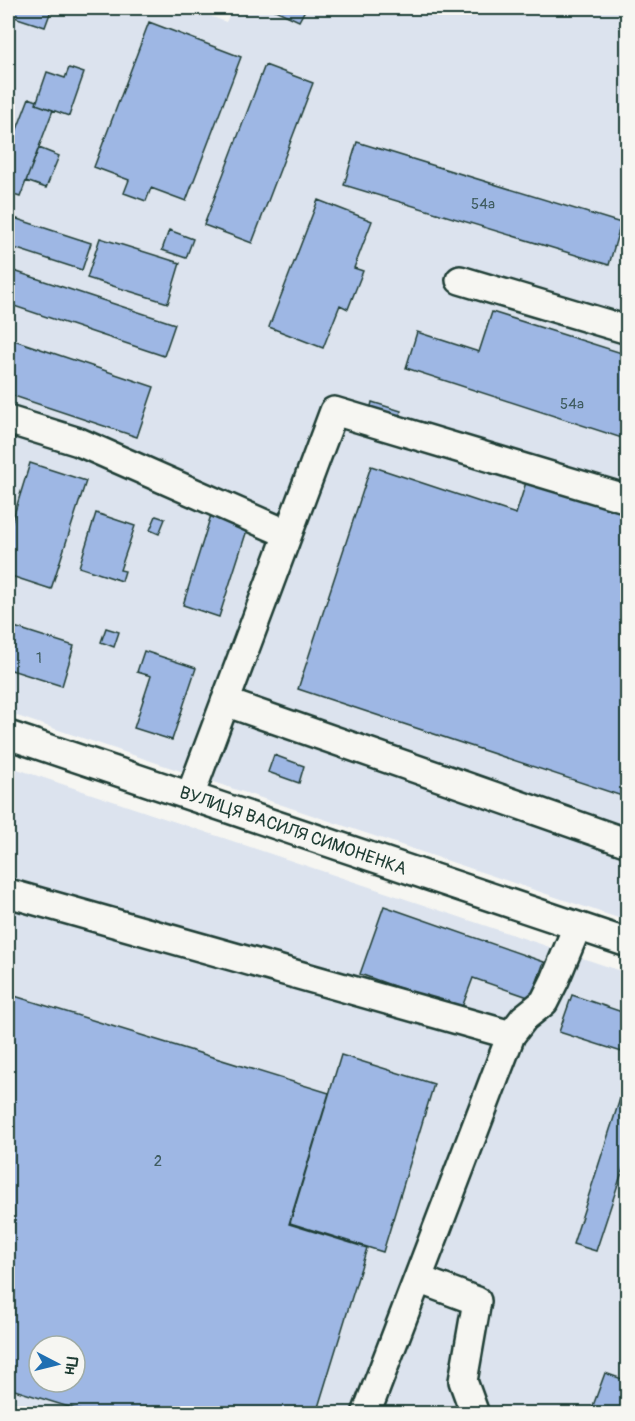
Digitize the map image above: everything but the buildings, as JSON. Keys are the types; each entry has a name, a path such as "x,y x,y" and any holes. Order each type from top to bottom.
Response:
{"street":[{"path":"460,280 627,330"},
{"path":"190,796 333,411 627,499"},
{"path":"8,420 79,442 288,534"},
{"path":"225,702 627,843"},
{"name":"ВУЛИЦЯ ВАСИЛЯ СИМОНЕНКА","path":"8,735 627,943"},
{"path":"8,893 511,1035"},
{"path":"366,1413 511,1035 524,1018 544,1002 577,927"},
{"path":"418,1279 477,1301 463,1381 475,1413"}],"shaded area":[{"path":"8,8 189,8 226,22 233,8 627,8 627,921 8,713"},
{"path":"8,766 627,973 627,1413 8,1413"}]}
